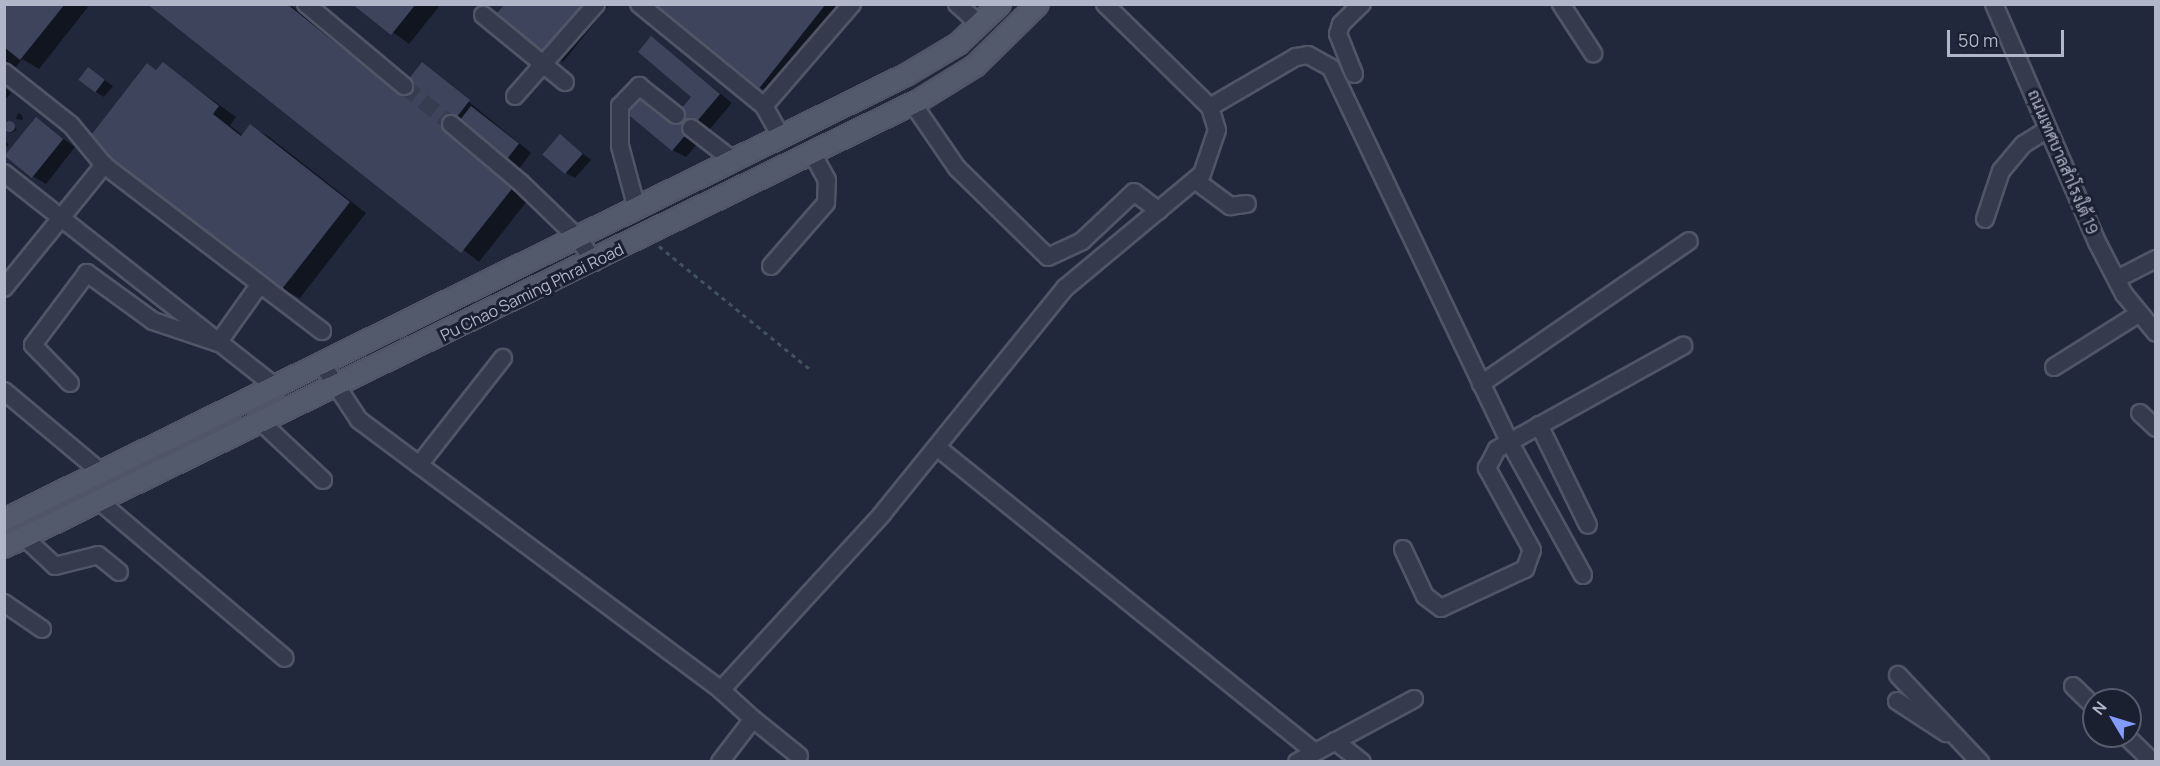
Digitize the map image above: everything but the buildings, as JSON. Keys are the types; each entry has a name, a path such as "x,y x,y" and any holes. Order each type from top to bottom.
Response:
{"main road":[{"name":"Pu Chao Saming Phrai Road","path":"4,520 906,75 979,24 1000,4"},
{"name":"Pu Chao Saming Phrai Road","path":"14,543 912,104 975,66 1038,4"}],"street":[{"path":"306,4 404,86"},
{"path":"515,96 596,4"},
{"path":"639,4 764,106 781,137"},
{"path":"764,106 852,4"},
{"path":"957,4 979,24"},
{"path":"721,690 938,448 1065,288 1195,180 1213,154 1217,130 1210,107 1105,4"},
{"path":"1354,74 1338,34 1341,24 1362,4"},
{"path":"1561,4 1593,53"},
{"name":"ถนนเทศบาลสำโรงใต้ 19","path":"1994,4 2120,286 2136,311 2156,333"},
{"path":"483,15 565,82"},
{"path":"1210,107 1296,57 1308,55 1331,69 1509,441 1583,575"},
{"path":"4,72 71,125 104,165 322,331"},
{"path":"637,209 620,146 620,106 639,87 675,115"},
{"path":"912,104 957,168 1048,257 1082,241 1134,192 1159,211"},
{"path":"451,124 578,238 594,261"},
{"path":"691,128 734,161"},
{"path":"1985,219 2001,171 2024,144 2048,129"},
{"path":"771,266 826,203 826,180 812,153"},
{"path":"4,288 104,165"},
{"path":"4,173 98,250 276,387"},
{"path":"1195,180 1230,206 1247,204"},
{"path":"1481,384 1689,241"},
{"path":"70,383 33,345 87,273 98,250"},
{"path":"2120,286 2156,259"},
{"path":"87,273 153,321 218,343"},
{"path":"218,343 260,284"},
{"path":"2054,367 2136,311"},
{"path":"1403,549 1425,596 1440,608 1525,569 1532,550 1487,468 1497,449 1683,346"},
{"path":"419,465 503,358"},
{"path":"322,364 335,388 359,420 721,690 799,756"},
{"path":"4,391 101,472"},
{"path":"2140,412 2156,428"},
{"path":"261,422 323,480"},
{"path":"1539,425 1588,525"},
{"path":"938,448 1315,752"},
{"path":"99,501 285,658"},
{"path":"14,543 55,566 98,555 119,572"},
{"path":"4,603 42,629"},
{"path":"1898,675 1951,734 1980,762"},
{"path":"2073,686 2082,695"},
{"path":"1297,762 1414,699"},
{"path":"1897,701 1936,730 1951,734"},
{"path":"720,762 753,719"},
{"path":"1335,741 1362,762"},
{"path":"2138,748 2153,762"}],"path":[{"path":"646,236 812,371"}],"tunnel":[{"path":"404,86 451,124"}]}
